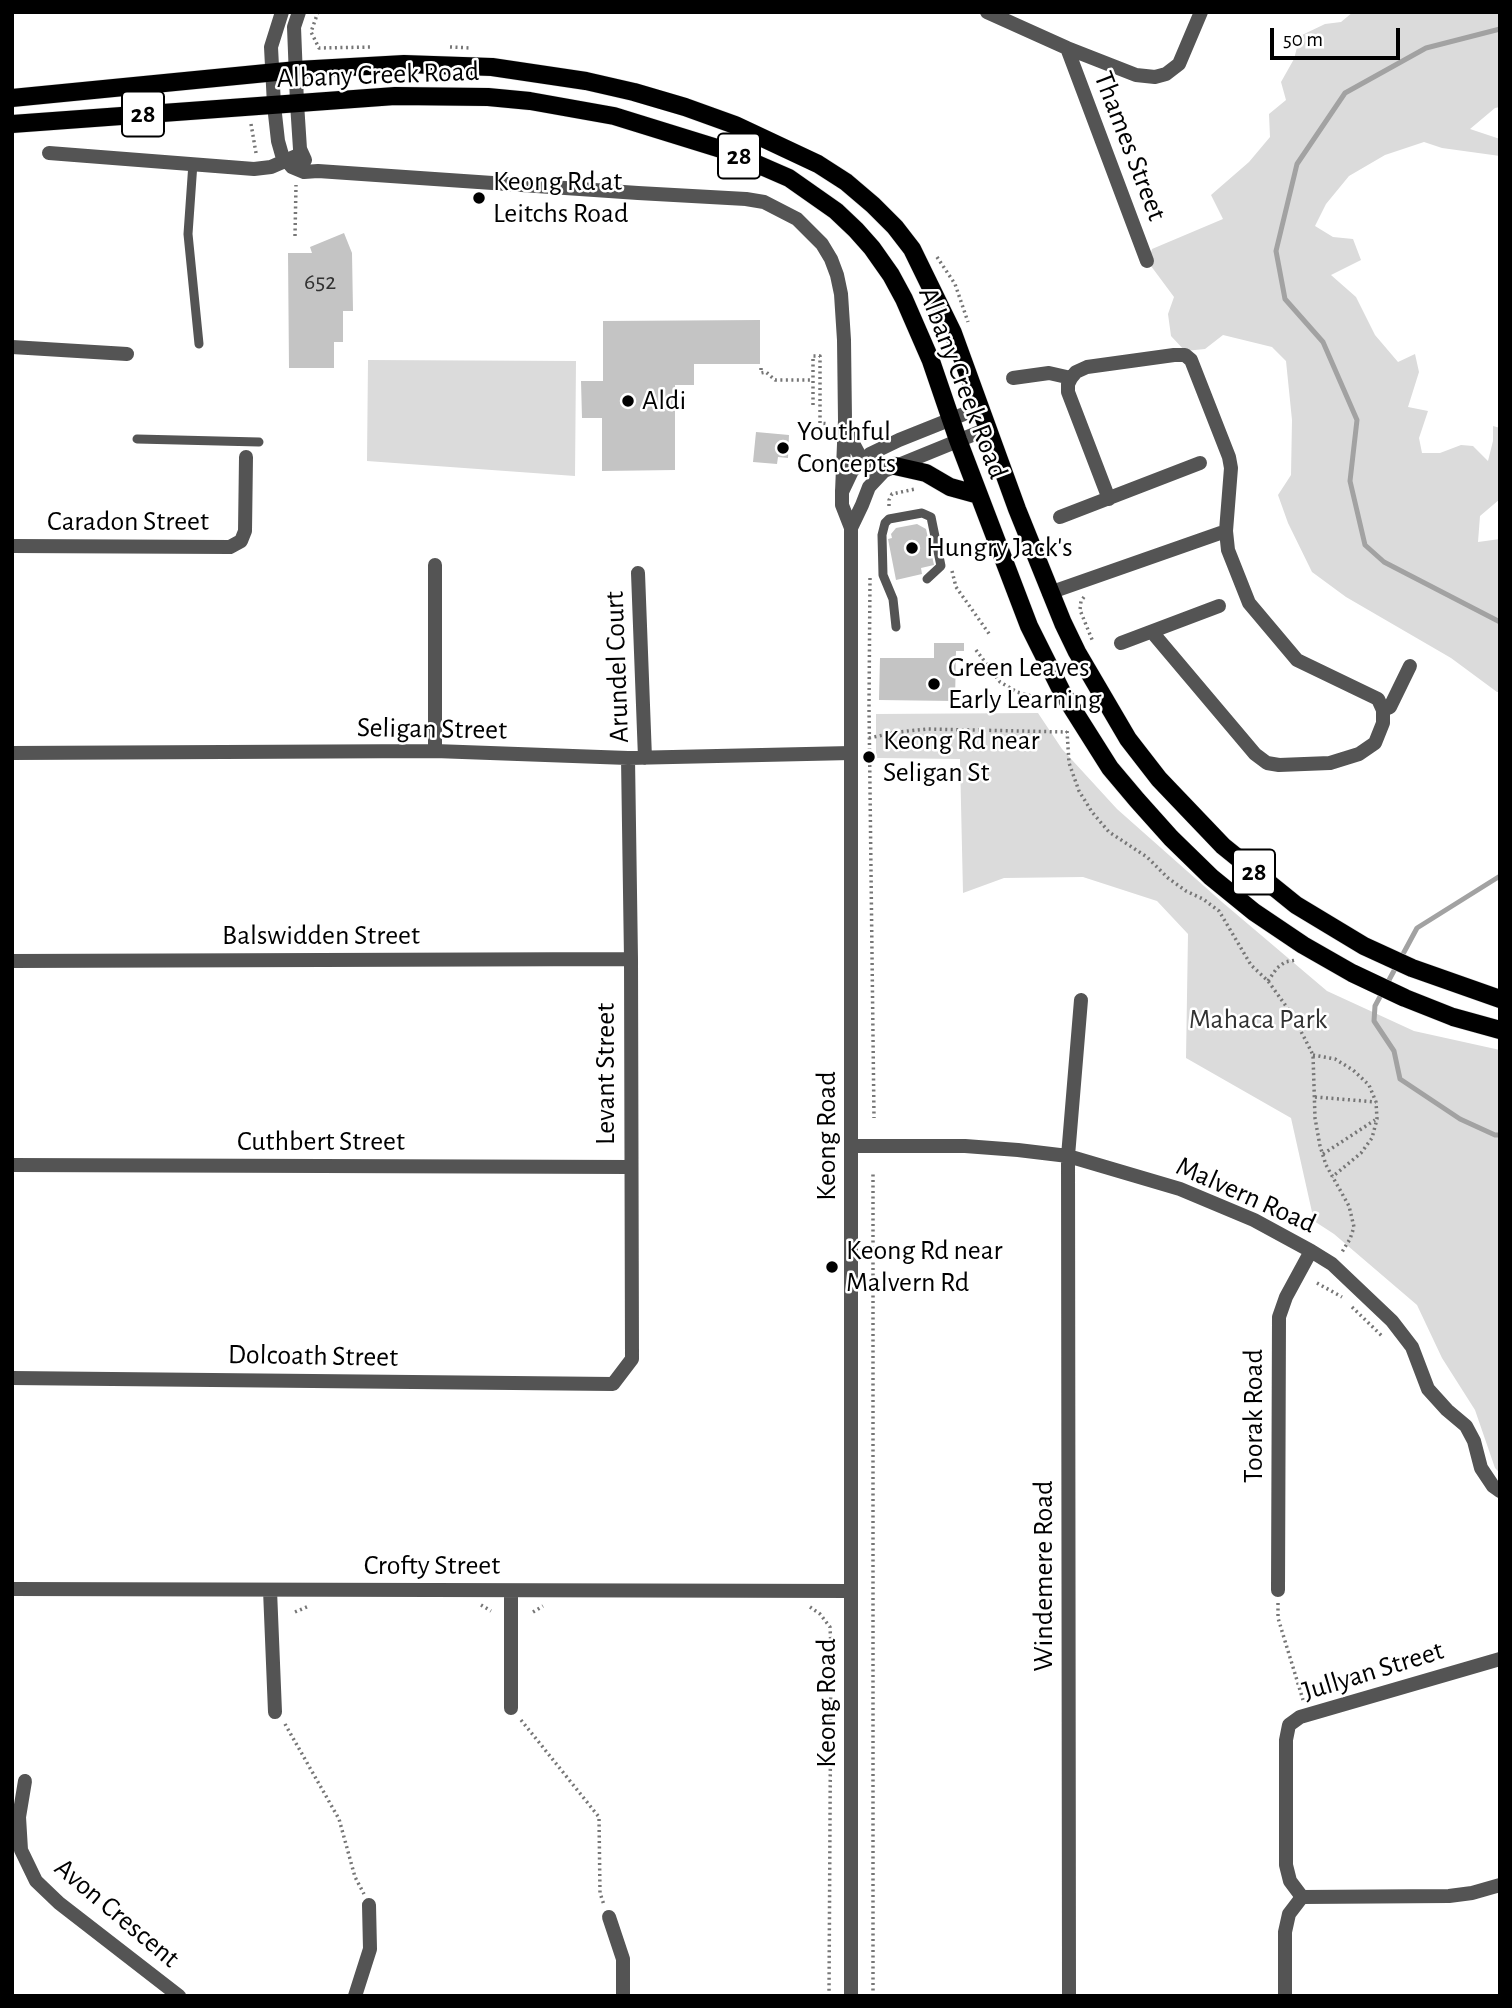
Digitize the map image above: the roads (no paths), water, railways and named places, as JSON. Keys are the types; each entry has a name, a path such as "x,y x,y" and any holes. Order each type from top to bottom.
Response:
{"main road":[{"name":"Albany Creek Road","path":"12,98 297,69 404,64 455,65 540,73 610,86 685,107 735,125 818,164 846,182 873,205 912,249 953,333 1049,593 1077,652 1115,718 1159,779 1223,846 1296,905 1364,946 1412,968 1500,999"},
{"name":"Albany Creek Road","path":"12,124 421,95 488,97 530,101 614,116 692,139 760,164 789,178 846,220 873,248 891,275 931,361 1016,593 1052,672 1110,768 1171,838 1211,877 1254,912 1303,946 1405,998 1453,1017 1500,1030"},
{"path":"895,466 926,473 950,487 979,495"},
{"path":"1137,800 1159,779"}],"street":[{"path":"282,12 272,40 272,72 279,148 285,160"},
{"path":"299,12 294,27 301,155 318,170"},
{"path":"986,12 1136,75 1155,77 1166,74 1179,64 1201,12"},
{"name":"Thames Street","path":"1067,48 1147,261"},
{"path":"49,153 260,169 301,155"},
{"name":"Keong Road","path":"285,160 304,173 318,170 764,202 797,219 808,229 827,252 837,275 844,340 842,505 851,528 851,1996"},
{"path":"12,347 127,354"},
{"path":"1109,499 1068,392 1071,378 1076,372 1087,367 1185,355 1191,360 1229,457 1231,468 1226,531 1228,550 1250,603 1297,660 1378,699 1383,710 1383,723 1375,743 1359,754 1330,763 1267,763 1255,754 1152,632"},
{"path":"1013,378 1049,373 1071,378"},
{"path":"842,492 846,480 862,460 882,447 979,408"},
{"name":"Keong Road","path":"845,420 848,438 876,478 869,487 851,528"},
{"path":"876,478 895,466 987,429"},
{"name":"Caradon Street","path":"12,547 230,547 241,541 245,531 246,449"},
{"path":"1060,517 1200,463"},
{"path":"1049,593 1226,531"},
{"path":"435,565 435,751"},
{"name":"Arundel Court","path":"638,573 645,758"},
{"path":"1121,643 1219,606"},
{"path":"1383,710 1391,707 1410,666"},
{"name":"Seligan Street","path":"12,753 435,751 645,758 851,753"},
{"name":"Levant Street","path":"613,1384 632,1359 628,758"},
{"name":"Balswidden Street","path":"12,961 631,960"},
{"name":"Windemere Road","path":"1069,1996 1068,1156 1080,1000"},
{"name":"Malvern Road","path":"852,1146 965,1146 1068,1156 1180,1189 1254,1220 1332,1264 1392,1321 1412,1347 1428,1390 1466,1426 1474,1441 1481,1468 1493,1486 1500,1491"},
{"name":"Cuthbert Street","path":"12,1165 630,1167"},
{"name":"Toorak Road","path":"1278,1590 1279,1317 1286,1297 1311,1251"},
{"name":"Dolcoath Street","path":"12,1378 613,1384"},
{"name":"Crofty Street","path":"12,1589 851,1591"},
{"path":"271,1590 275,1712"},
{"path":"512,1591 512,1708"},
{"name":"Jullyan Street","path":"1302,1898 1290,1881 1286,1865 1286,1740 1289,1725 1300,1717 1500,1659"},
{"name":"Avon Crescent","path":"25,1781 19,1816 21,1850 36,1881 69,1911 179,1996"},
{"path":"1284,1996 1285,1932 1289,1914 1302,1898 1449,1896 1500,1885"},
{"path":"355,1996 370,1949 369,1905"},
{"path":"609,1917 623,1959 623,1996"}],"lane":[{"path":"193,163 188,234 199,344"},
{"path":"138,439 246,449 259,442"},
{"path":"896,627 893,599 883,575 882,535 889,519 922,513 931,517 941,566 927,579"}],"waterway":[{"path":"1500,29 1426,48 1345,93 1297,164 1276,251 1285,299 1323,342 1357,420 1350,481 1365,545 1384,562 1500,622"},
{"path":"1500,876 1417,928 1375,1006 1374,1021 1394,1051 1400,1079 1460,1119 1500,1135"}],"place":[{"name":"Keong Rd at Leitchs Road","path":"479,198"},
{"name":"Aldi","path":"628,401"},
{"name":"Youthful Concepts","path":"783,448"},
{"name":"Hungry Jack's","path":"912,548"},
{"name":"Green Leaves Early Learning","path":"934,684"},
{"name":"Keong Rd near Seligan St","path":"869,757"},
{"name":"Keong Rd near Malvern Rd","path":"832,1267"}],"park label":[{"name":"Mahaca Park","path":"1258,1020"}]}
